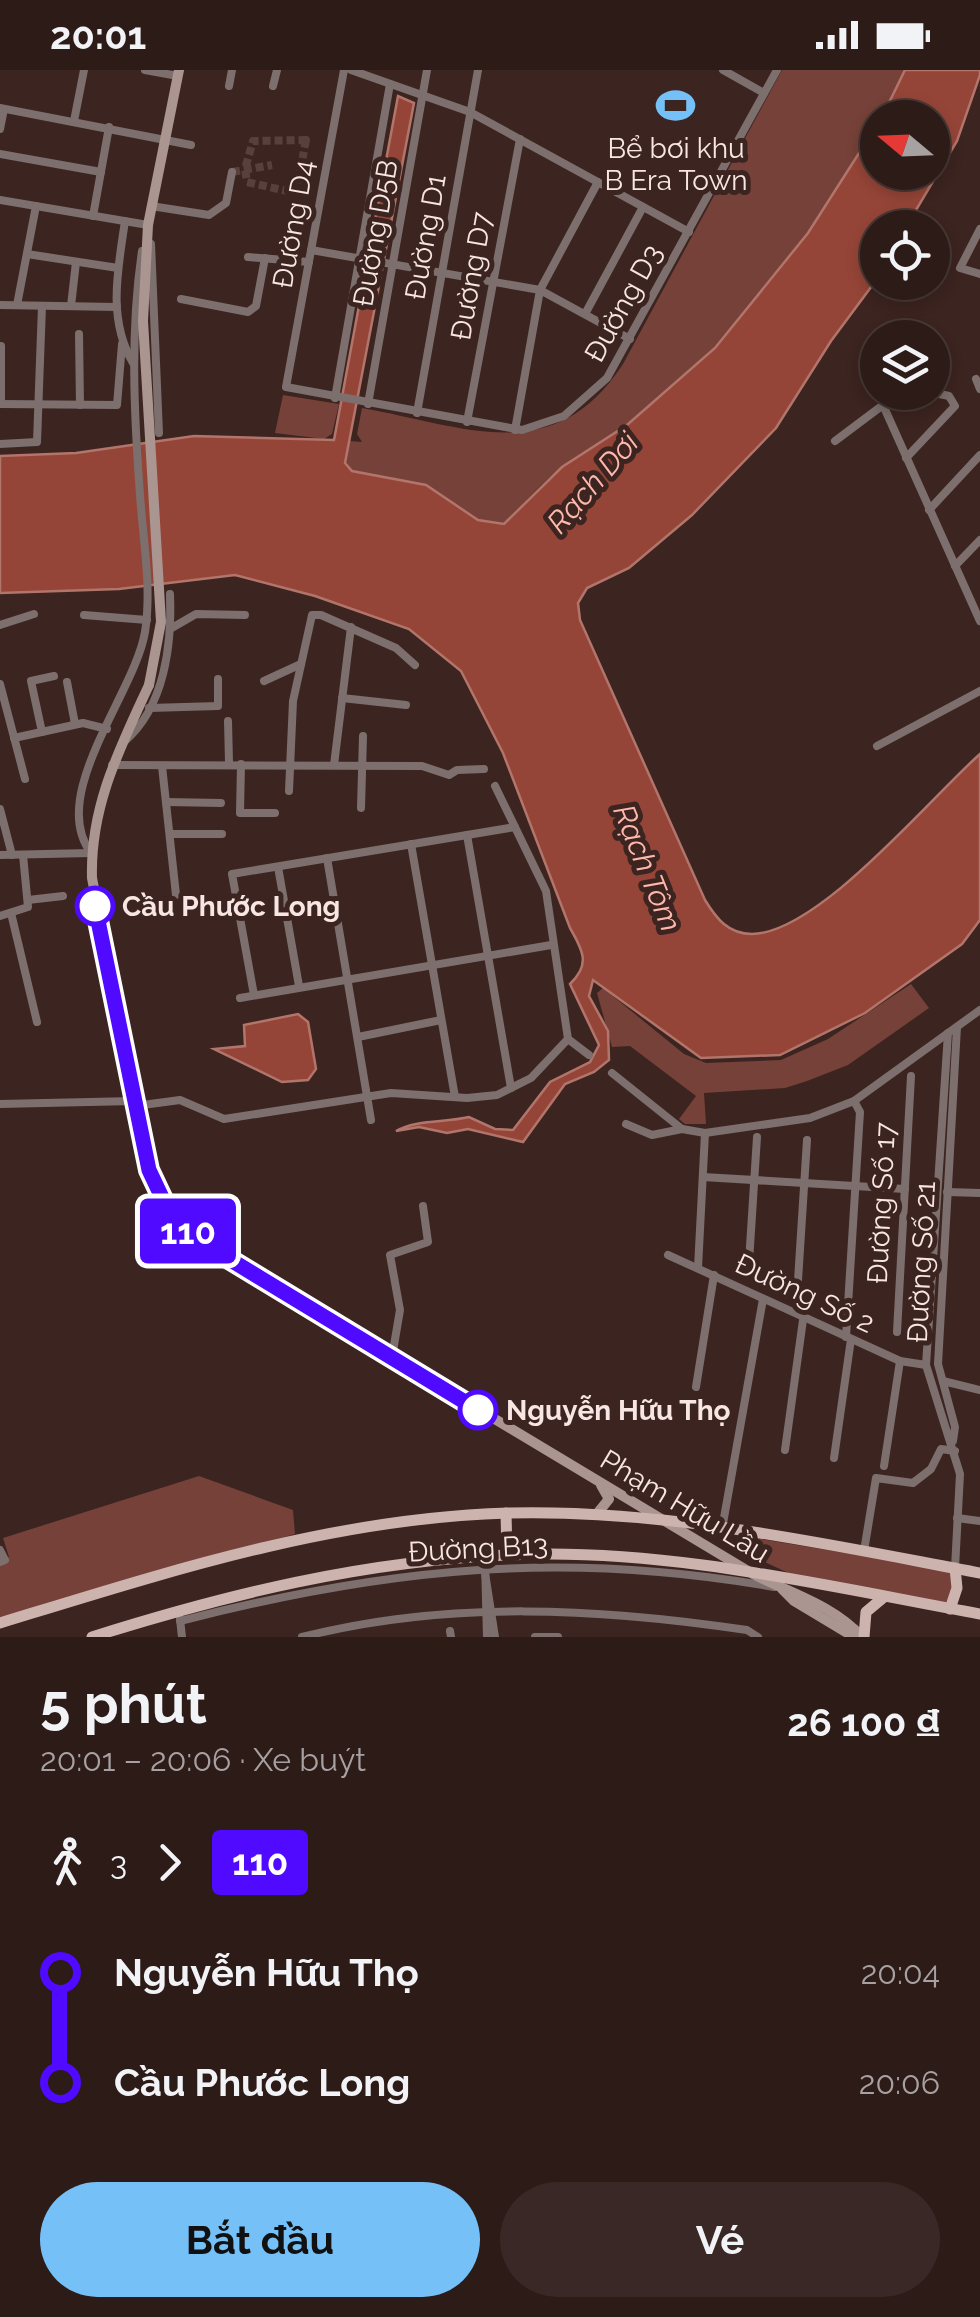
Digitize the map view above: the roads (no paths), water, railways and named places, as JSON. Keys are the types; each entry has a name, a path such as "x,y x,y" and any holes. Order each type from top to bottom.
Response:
{"main road":[{"path":"148,225 178,73"},
{"name":"Phạm Hữu Lầu","path":"148,225 142,321 161,622 149,685 112,765 98,808 92,853 94,902 135,1104 149,1170 166,1206 182,1226 210,1248 664,1522 753,1574 797,1592 837,1616 860,1637"},
{"path":"596,1514 609,1498 597,1480"},
{"path":"506,1513 507,1554"},
{"path":"0,1623 259,1546 341,1530 506,1513 596,1514 722,1529 980,1573"},
{"path":"92,1637 180,1615 277,1583 485,1565 507,1554 593,1556 753,1574 980,1614"},
{"path":"950,1609 957,1588 955,1568"},
{"path":"860,1637 866,1612 884,1597"}],"street":[{"path":"74,121 84,70"},
{"path":"145,70 178,73"},
{"path":"229,86 232,70"},
{"path":"274,86 277,70"},
{"path":"348,70 470,112 688,232"},
{"name":"Đường D4","path":"338,398 286,387 348,70"},
{"name":"Đường D5B","path":"364,403 427,70"},
{"name":"Đường D1","path":"417,412 478,70"},
{"path":"723,70 764,94"},
{"name":"Đường D3","path":"338,398 515,430 556,420 587,399 607,378 630,340 777,70"},
{"path":"338,398 390,84"},
{"path":"0,129 2,109 190,145"},
{"path":"93,216 109,127"},
{"name":"Đường D7","path":"467,422 520,139"},
{"path":"0,154 101,172"},
{"path":"151,206 210,215 226,204 232,172"},
{"path":"515,430 540,290 598,182"},
{"path":"0,200 148,225"},
{"path":"17,305 36,206"},
{"path":"585,314 643,207"},
{"path":"1,346 0,404 116,405 122,344 118,268 125,221"},
{"path":"84,615 148,616 134,364 138,286 148,225"},
{"path":"148,225 159,432"},
{"path":"980,229 960,268 980,274"},
{"path":"311,250 540,290 630,340"},
{"path":"26,254 118,268"},
{"path":"248,257 309,262"},
{"path":"182,299 248,312 256,306 265,258"},
{"path":"71,306 76,262"},
{"path":"0,305 117,306"},
{"path":"0,444 37,442 42,306"},
{"path":"80,334 80,405"},
{"path":"122,344 134,364"},
{"path":"976,379 980,389"},
{"path":"906,458 954,406 950,398"},
{"path":"134,404 157,400"},
{"path":"835,441 876,410"},
{"path":"885,410 980,622"},
{"path":"930,510 980,455"},
{"path":"955,566 980,540"},
{"name":"Phạm Hữu Lầu","path":"122,744 149,708 162,675 170,629 170,594"},
{"path":"0,625 34,614"},
{"path":"142,650 196,614 245,615"},
{"name":"Phạm Hữu Lầu","path":"92,853 83,836 80,806 94,750 142,650 148,616"},
{"path":"288,792 301,664 312,616 351,627 396,648 415,665"},
{"path":"334,765 351,627"},
{"path":"264,681 301,664"},
{"path":"42,732 31,681 54,676"},
{"path":"149,708 218,706 218,678"},
{"path":"67,682 75,724"},
{"path":"0,684 26,779"},
{"path":"877,746 980,692"},
{"path":"342,698 406,705"},
{"path":"228,721 229,764"},
{"path":"14,738 75,724 106,729"},
{"path":"362,808 363,736"},
{"path":"241,764 240,812 274,813"},
{"path":"112,765 422,766 448,775 456,770 484,769"},
{"path":"162,766 176,895"},
{"path":"495,786 546,891 568,1039 588,1055"},
{"path":"167,802 221,803"},
{"path":"0,809 12,855"},
{"path":"254,995 232,874 515,827"},
{"path":"170,834 222,834"},
{"path":"468,835 511,1088"},
{"path":"411,844 455,1097"},
{"path":"0,854 92,853"},
{"path":"0,916 28,907 24,856"},
{"path":"327,858 372,1120"},
{"path":"278,867 299,986"},
{"path":"28,900 62,896"},
{"path":"11,913 38,1022"},
{"path":"240,998 552,945"},
{"path":"626,1124 652,1134 682,1129 705,1134 810,1118 854,1101 980,1010"},
{"path":"358,1037 441,1020"},
{"name":"Đường Số 21","path":"954,1446 955,1428 938,1364 957,1027"},
{"name":"Đường Số 21","path":"948,1033 926,1364 954,1446"},
{"path":"0,1104 180,1100 224,1119 368,1096 480,1097 532,1078 568,1039"},
{"path":"612,1073 682,1129"},
{"name":"Đường Số 17","path":"896,1332 911,1076"},
{"path":"834,1458 848,1338 860,1112 854,1101"},
{"path":"698,1268 705,1134"},
{"path":"749,1262 758,1137"},
{"path":"797,1296 807,1140"},
{"path":"703,1177 905,1188"},
{"path":"947,1192 980,1193"},
{"path":"392,1357 400,1310 390,1255 428,1242 422,1206"},
{"name":"Đường Số 2","path":"668,1255 803,1320 900,1361 926,1364"},
{"path":"696,1387 714,1276"},
{"path":"722,1529 763,1299"},
{"path":"785,1450 803,1320"},
{"path":"884,1466 900,1361"},
{"path":"942,1381 980,1390"},
{"path":"864,1551 876,1478 913,1483 931,1469 941,1449 954,1446 960,1474 955,1568"},
{"path":"957,1518 980,1521"},
{"path":"0,1550 4,1560 0,1562"},
{"path":"485,1565 495,1637"},
{"name":"Đường B13","path":"485,1565 677,1573 781,1588"},
{"path":"302,1637 371,1623 547,1610 647,1616 747,1630 758,1637"},
{"path":"487,1637 489,1613"},
{"path":"180,1615 182,1637"},
{"path":"534,1637 558,1637"}],"water":[{"path":"905,70 980,70 950,153 950,100 890,100"},
{"path":"398,96 414,103 345,463 352,471 426,485 478,520 504,524 562,467 627,425 715,348 808,233 860,152 860,190 928,190 916,210 860,210 861,300 776,428 692,515 629,568 587,588 578,603 580,620 705,900 724,924 752,934 779,928 809,912 872,860 980,754 980,920 962,944 865,1013 780,1055 701,1058 593,980 589,996 608,1031 609,1060 594,1072 565,1084 523,1142 468,1129 447,1133 419,1127 396,1131 469,1117 495,1129 513,1130 550,1082 590,1062 599,1045 570,984 580,971 581,951 503,753 461,671 409,629 315,596 235,575 119,589 0,593 0,456 76,453 194,436 334,440"},
{"path":"298,1014 308,1022 316,1069 308,1080 282,1082 214,1049 245,1046 244,1025"}],"tunnel":[{"path":"306,140 296,193 247,182 245,169 253,141 306,140"},
{"path":"232,172 272,165"}],"place":[{"name":"Bể bơi khu B Era Town","path":"676,105"},
{"name":"Cầu Phước Long","path":"95,906"},
{"name":"Nguyễn Hữu Thọ","path":"478,1410"}],"water label":[{"name":"Rạch Dơi","path":"593,483"},
{"name":"Rạch Tôm","path":"647,868"}]}
